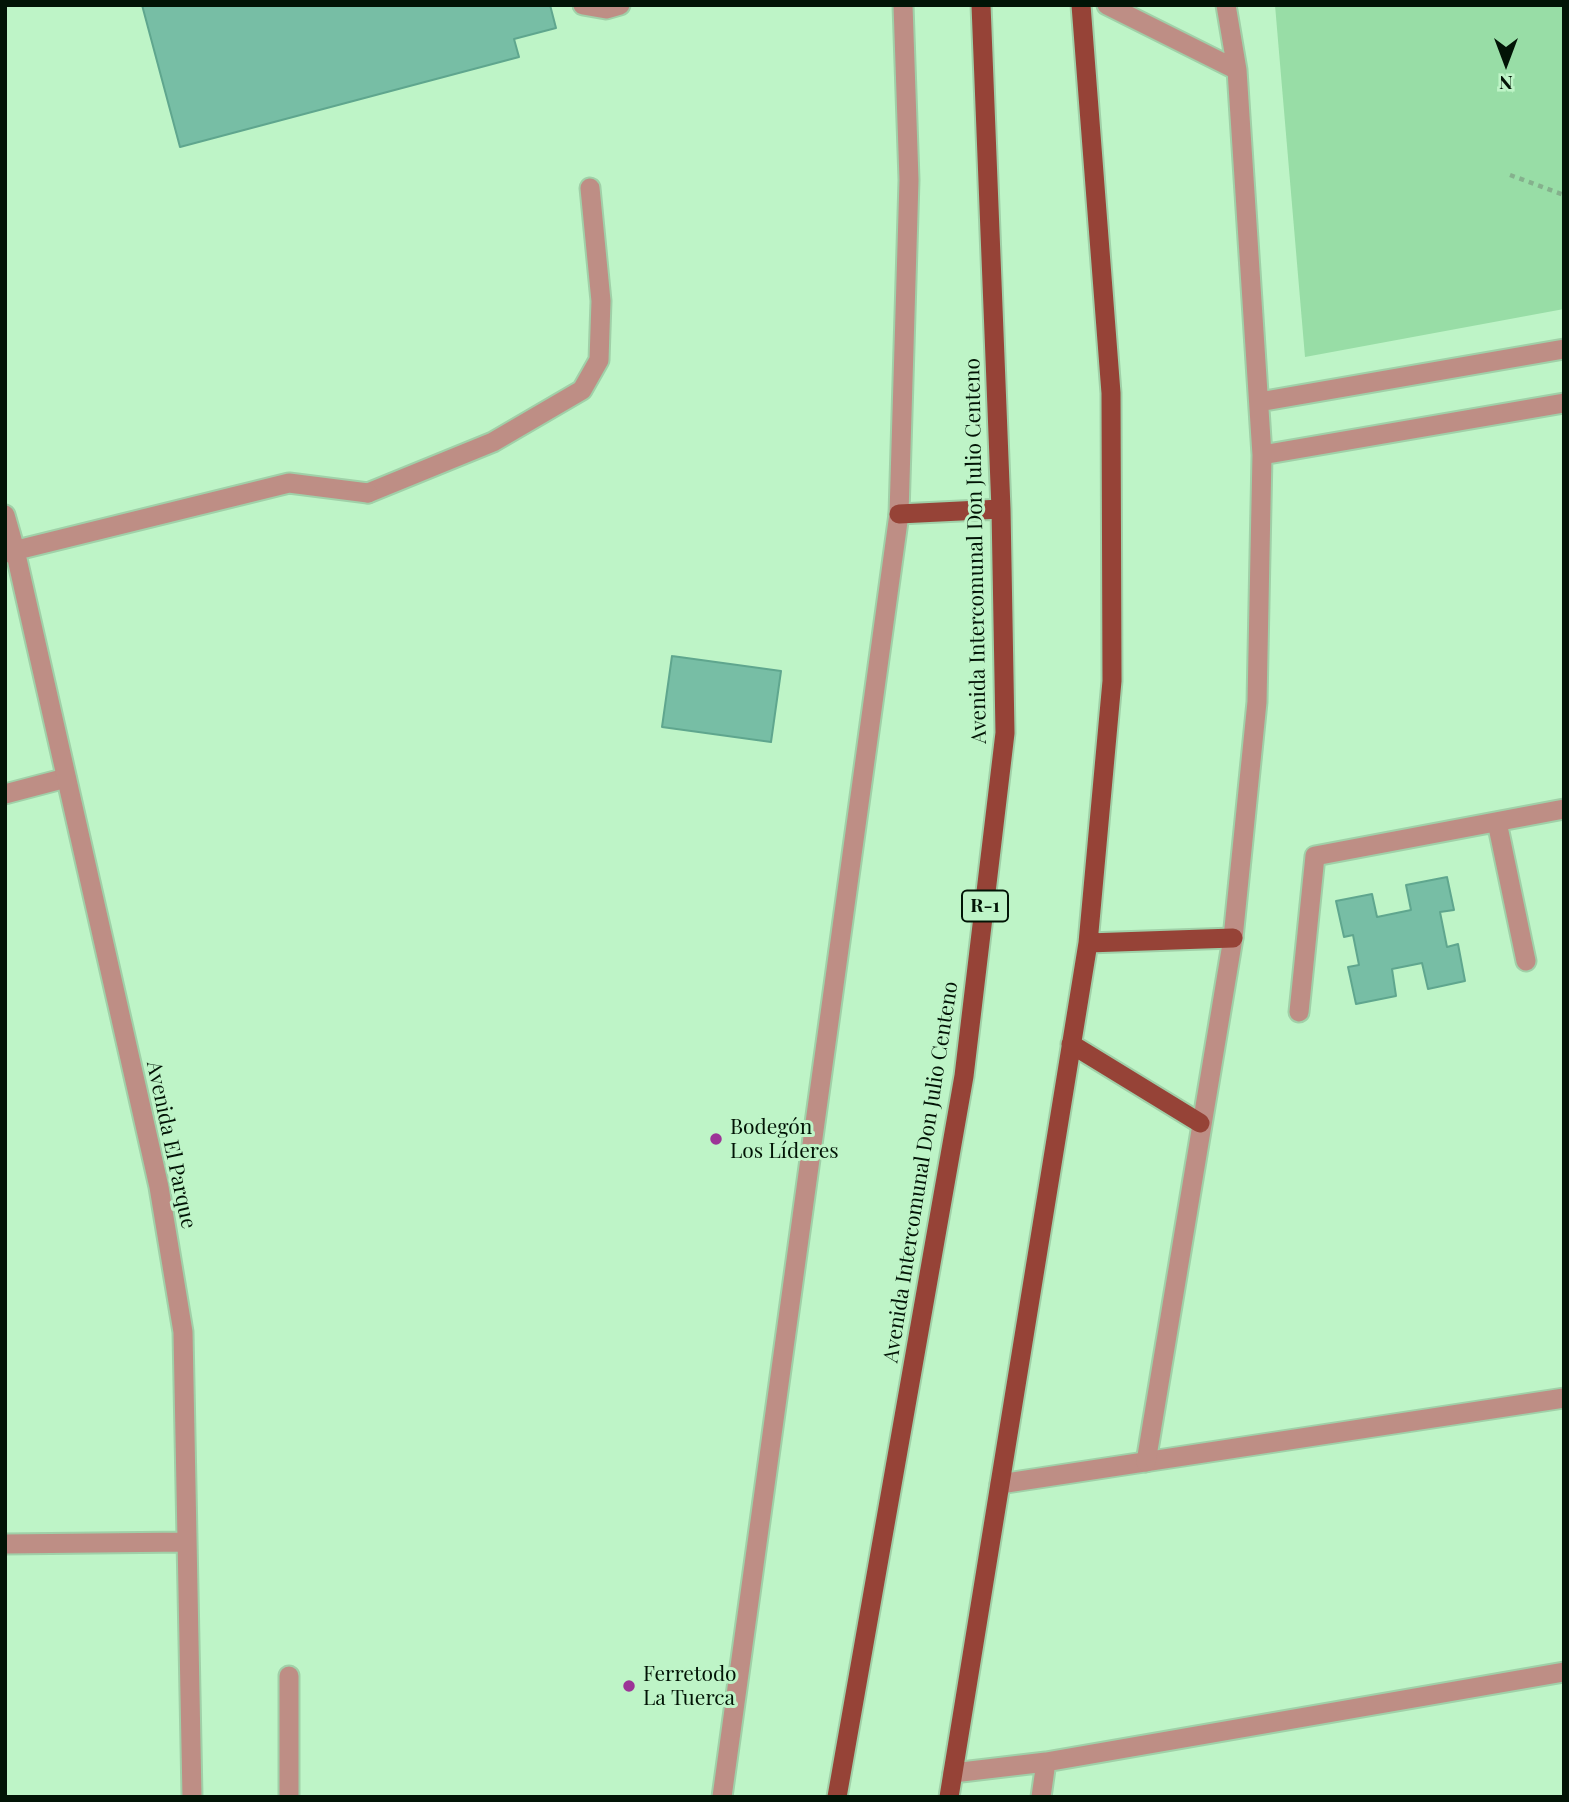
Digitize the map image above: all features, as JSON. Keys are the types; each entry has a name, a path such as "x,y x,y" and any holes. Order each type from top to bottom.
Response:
{"main road":[{"name":"Avenida Intercomunal Don Julio Centeno","path":"837,1797 964,1076 1005,733 1001,509 981,5"},
{"path":"949,1797 1088,943 1112,681 1111,407 1081,5"},
{"path":"899,514 1001,509"},
{"path":"1088,943 1233,938"},
{"path":"1071,1044 1200,1123"}],"street":[{"path":"583,5 606,9 620,5"},
{"path":"722,1797 899,514 909,180 903,5"},
{"path":"1107,5 1237,70"},
{"path":"1146,1462 1200,1123 1233,938 1257,702 1262,455 1237,70 1226,5"},
{"path":"10,552 289,483 368,493 493,442 582,390 599,360 601,301 590,188"},
{"path":"1259,402 1564,349"},
{"path":"1262,455 1564,404"},
{"name":"Avenida El Parque","path":"5,514 10,552 66,778 159,1186 183,1332 192,1797"},
{"path":"5,794 66,778"},
{"path":"1299,1012 1315,856 1564,809"},
{"path":"1497,821 1526,961"},
{"path":"1000,1484 1564,1398"},
{"path":"5,1544 186,1542"},
{"path":"953,1773 1046,1762 1564,1672"},
{"path":"289,1676 289,1797"},
{"path":"1041,1797 1046,1762"}],"path":[{"path":"1510,175 1564,195"}],"green space":[{"path":"1275,5 1564,5 1564,309 1305,357"}],"building":[{"path":"142,5 550,5 556,28 514,39 519,57 180,147"},
{"path":"672,656 781,671 771,742 662,727"},
{"path":"1447,877 1454,910 1440,912 1447,947 1458,944 1465,981 1428,989 1422,963 1392,969 1396,996 1356,1004 1348,967 1359,965 1353,935 1344,937 1336,901 1372,894 1377,917 1411,910 1406,885"}],"place":[{"name":"Bodegón Los Líderes","path":"716,1139"},
{"name":"Ferretodo La Tuerca","path":"629,1686"}]}
